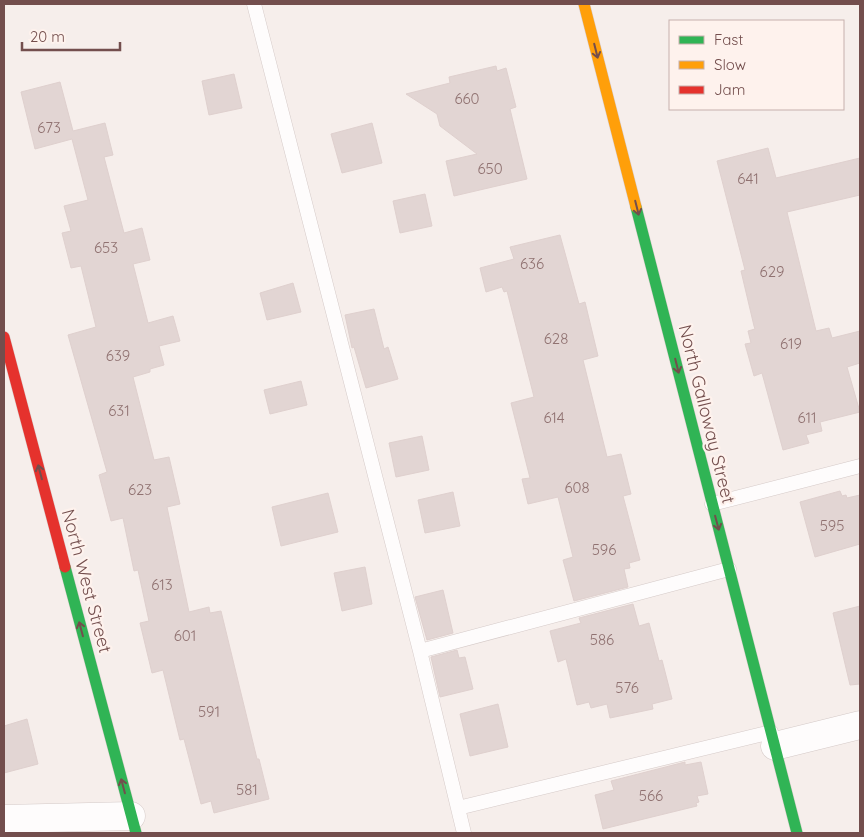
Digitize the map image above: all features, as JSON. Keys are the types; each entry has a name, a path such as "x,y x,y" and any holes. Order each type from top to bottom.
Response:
{"street":[{"name":"North Galloway Street","path":"584,4 798,833"},
{"name":"North West Street","path":"4,337 133,824"},
{"path":"773,739 860,725"},
{"path":"4,819 133,824"}],"lane":[{"path":"254,4 420,651 464,833"},
{"path":"712,504 860,466"},
{"path":"420,651 729,569"},
{"path":"458,808 773,739"}],"building":[{"path":"496,66 497,71 506,68 516,107 510,109 527,179 454,196 446,161 477,154 440,126 437,114 406,94 450,83 449,77"},
{"path":"234,74 242,108 209,115 202,81"},
{"path":"60,82 73,131 105,123 113,155 104,157 124,233 142,228 150,260 133,264 148,323 173,316 180,341 159,346 164,365 133,377 154,460 169,457 180,504 167,507 189,612 209,607 210,613 221,611 257,759 259,759 269,799 214,813 211,801 201,804 184,739 180,740 163,670 152,673 140,623 149,621 138,570 134,571 123,518 111,521 99,475 107,472 68,335 96,327 81,266 71,268 62,233 71,231 64,206 88,200 72,139 35,149 21,92"},
{"path":"372,123 382,163 342,173 331,134"},
{"path":"768,148 776,178 860,158 860,195 787,212 816,331 829,328 832,338 860,331 860,363 847,367 860,412 820,422 822,431 806,435 809,443 783,450 762,373 754,376 745,344 751,343 748,331 755,329 741,271 745,270 717,161"},
{"path":"425,194 432,226 400,233 393,201"},
{"path":"560,235 579,304 585,302 598,356 583,360 607,457 621,454 631,494 623,496 640,560 629,563 630,568 624,569 628,587 574,601 563,560 573,557 558,497 528,504 522,479 530,478 511,403 534,397 507,291 504,292 502,287 486,292 480,268 514,259 510,247"},
{"path":"293,283 301,312 267,320 260,293"},
{"path":"374,309 384,349 388,347 398,379 366,388 354,347 352,348 345,315"},
{"path":"301,381 307,405 270,414 264,390"},
{"path":"422,436 429,470 396,477 389,443"},
{"path":"840,491 842,496 846,495 847,498 860,495 860,544 815,557 800,502"},
{"path":"453,492 460,526 425,533 418,500"},
{"path":"328,493 338,532 281,546 272,507"},
{"path":"365,567 372,604 342,611 334,573"},
{"path":"443,590 453,633 427,640 415,597"},
{"path":"633,604 639,626 649,623 659,661 662,660 672,699 652,704 653,709 610,718 607,704 591,708 589,702 577,705 566,659 558,662 550,631 581,623 579,618"},
{"path":"860,606 860,684 850,685 833,613"},
{"path":"457,650 459,658 465,657 473,689 440,697 431,657"},
{"path":"498,704 508,747 470,756 460,714"},
{"path":"27,719 38,764 4,773 4,726"},
{"path":"685,762 685,765 701,762 708,794 697,796 699,802 696,803 697,806 603,829 595,795 614,790 611,781"}],"traffic: fast":[{"path":"636,207 797,833"},
{"path":"65,567 136,833"}],"traffic: slow":[{"path":"584,4 636,207"}],"traffic: jam":[{"path":"4,337 65,567"}]}
